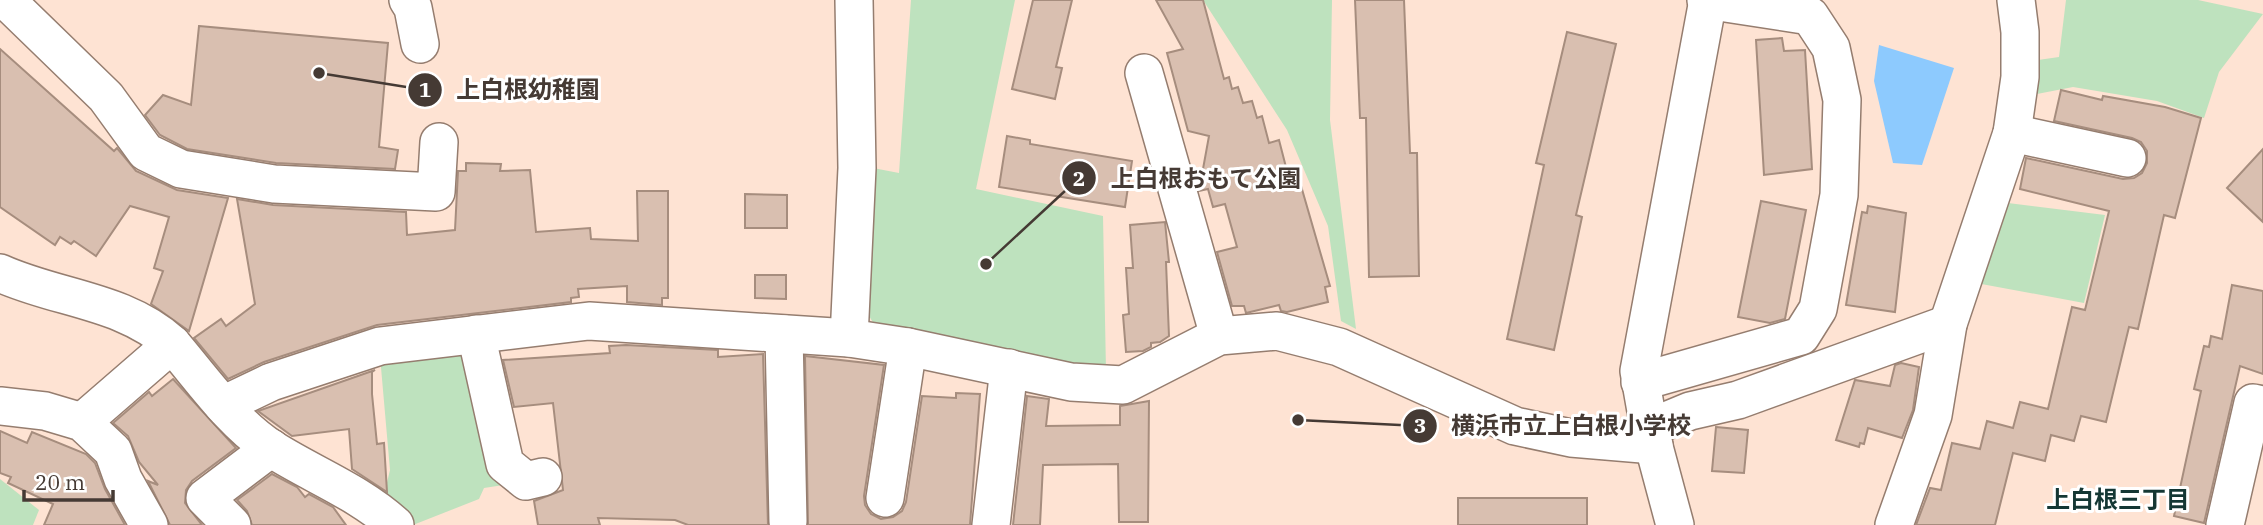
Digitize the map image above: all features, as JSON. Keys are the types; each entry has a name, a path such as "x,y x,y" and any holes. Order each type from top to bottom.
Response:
{"street":[{"path":"6,0 106,97 146,152 181,169 274,184 436,192 439,142"},
{"path":"408,0 413,8 420,44"},
{"path":"849,338 857,169 854,0"},
{"path":"1640,382 1801,336 1818,309 1839,195 1842,100 1831,48 1810,16 1707,0 1639,371 1640,382 1652,436 1675,525"},
{"path":"1894,525 1933,415 1948,324 2012,132 2020,77 2020,32 2016,0"},
{"path":"1144,72 1219,336"},
{"path":"2012,132 2127,158"},
{"path":"0,273 127,313 152,326 172,344 223,405 271,448 375,519"},
{"path":"223,405 271,382 380,346 589,321 849,338 908,347 1071,382 1124,385 1219,336 1277,331 1339,347 1515,426 1571,438 1652,436 1690,411 1738,400 1948,324"},
{"path":"476,334 505,464 526,481 543,477"},
{"path":"784,334 788,521"},
{"path":"82,422 172,344"},
{"path":"885,498 908,347"},
{"path":"990,525 1009,368"},
{"path":"2224,525 2253,403 2263,405"},
{"path":"0,405 45,411 82,422 113,451 123,480 149,525"},
{"path":"232,525 205,498 271,448"}],"green space":[{"path":"911,0 1015,0 976,189 1103,216 1106,371 877,329 866,311 873,168 899,173"},
{"path":"1203,0 1332,0 1330,120 1356,329 1341,321 1328,226 1287,130"},
{"path":"2066,0 2198,0 2263,14 2219,72 2204,118 2157,101 2073,87 2037,94 2038,60 2059,57"},
{"path":"2000,202 2105,215 2084,303 1976,283"},
{"path":"471,344 517,483 484,488 479,499 413,525 383,499 390,470 380,356"},
{"path":"0,479 39,510 33,525 0,525"}],"water":[{"path":"1879,45 1954,68 1922,165 1893,163 1874,81"}],"building":[{"path":"1033,0 1072,0 1056,67 1062,68 1055,99 1012,89"},
{"path":"1156,0 1203,0 1224,79 1229,77 1232,89 1238,87 1243,103 1252,101 1257,118 1262,116 1269,143 1279,140 1287,171 1291,170 1293,180 1299,179 1330,286 1325,287 1328,302 1287,312 1281,311 1279,305 1246,313 1244,306 1232,306 1217,252 1237,247 1225,204 1213,207 1208,189 1199,191 1209,136 1188,131 1167,53 1183,49"},
{"path":"1355,0 1404,0 1410,153 1417,153 1419,276 1369,277 1366,118 1360,118"},
{"path":"199,26 388,43 379,147 398,150 395,169 276,163 187,149 160,135 145,115 163,95 191,105"},
{"path":"1567,32 1616,44 1576,215 1582,217 1554,350 1507,339 1544,165 1536,163"},
{"path":"1782,38 1784,51 1805,50 1812,169 1764,175 1756,40"},
{"path":"0,49 114,151 117,148 136,171 177,190 228,198 189,331 151,304 163,271 154,268 169,217 130,206 96,256 74,241 71,244 60,237 55,245 0,207"},
{"path":"2061,90 2102,100 2103,96 2165,107 2201,118 2175,218 2164,215 2138,329 2129,327 2106,422 2081,416 2074,441 2051,435 2045,461 2013,453 1995,525 1916,525 1930,488 1941,490 1952,443 1980,449 1987,421 2013,428 2020,402 2048,409 2072,307 2085,310 2109,211 2020,189 2026,158 2123,179 2134,178 2142,173 2147,163 2147,151 2141,142 2054,121"},
{"path":"1007,136 1030,140 1030,144 1132,161 1125,207 999,187"},
{"path":"2263,149 2263,222 2227,188"},
{"path":"466,163 501,164 500,171 530,170 536,232 590,228 591,239 638,241 637,191 668,191 668,298 662,298 662,305 627,302 627,286 578,289 579,297 571,298 571,302 377,325 264,362 228,379 194,338 221,319 226,326 255,304 237,199 273,205 406,212 407,235 455,230 458,171 466,171"},
{"path":"745,194 787,195 787,228 745,228"},
{"path":"1761,201 1806,210 1785,319 1770,323 1738,317"},
{"path":"1868,206 1906,213 1895,312 1846,305 1862,212 1867,213"},
{"path":"1165,222 1169,262 1166,262 1169,336 1160,342 1151,343 1151,347 1143,351 1126,352 1123,315 1129,314 1126,268 1133,268 1130,225"},
{"path":"755,275 786,275 786,299 755,298"},
{"path":"2232,285 2263,291 2263,374 2240,366 2204,523 2174,516 2201,391 2194,389 2204,346 2209,347 2211,336 2222,339"},
{"path":"609,346 718,350 718,357 763,354 768,525 688,525 675,520 598,518 600,525 538,525 534,501 563,490 553,403 514,407 503,360 610,353"},
{"path":"805,356 884,365 864,496 865,505 871,514 881,519 893,517 902,511 906,502 922,396 956,398 956,393 980,394 970,525 808,525"},
{"path":"1901,363 1919,367 1913,410 1902,438 1868,428 1864,444 1860,443 1859,447 1836,440 1855,380 1890,386 1895,365"},
{"path":"375,370 372,372 372,394 377,444 384,443 387,492 352,469 349,429 292,436 258,411"},
{"path":"173,379 236,448 192,481 186,490 185,503 202,525 170,525 148,481 158,485 139,462 128,436 113,423 149,392 152,396"},
{"path":"1027,396 1049,399 1046,426 1120,425 1120,406 1149,401 1148,522 1119,522 1118,464 1043,465 1040,525 1013,525"},
{"path":"1716,427 1748,430 1744,473 1712,471"},
{"path":"0,431 27,443 32,432 86,454 95,463 105,489 125,525 44,525 53,504 8,483 11,477 0,473"},
{"path":"272,474 297,487 305,497 309,494 333,507 346,525 252,525 247,511 237,500"},
{"path":"1458,498 1587,498 1587,525 1458,525"}],"place":[{"name":"上白根幼稚園","path":"319,73"},
{"name":"上白根おもて公園","path":"986,264"},
{"name":"横浜市立上白根小学校","path":"1298,420"}],"district":[{"name":"上白根三丁目","path":"2118,500"}]}
